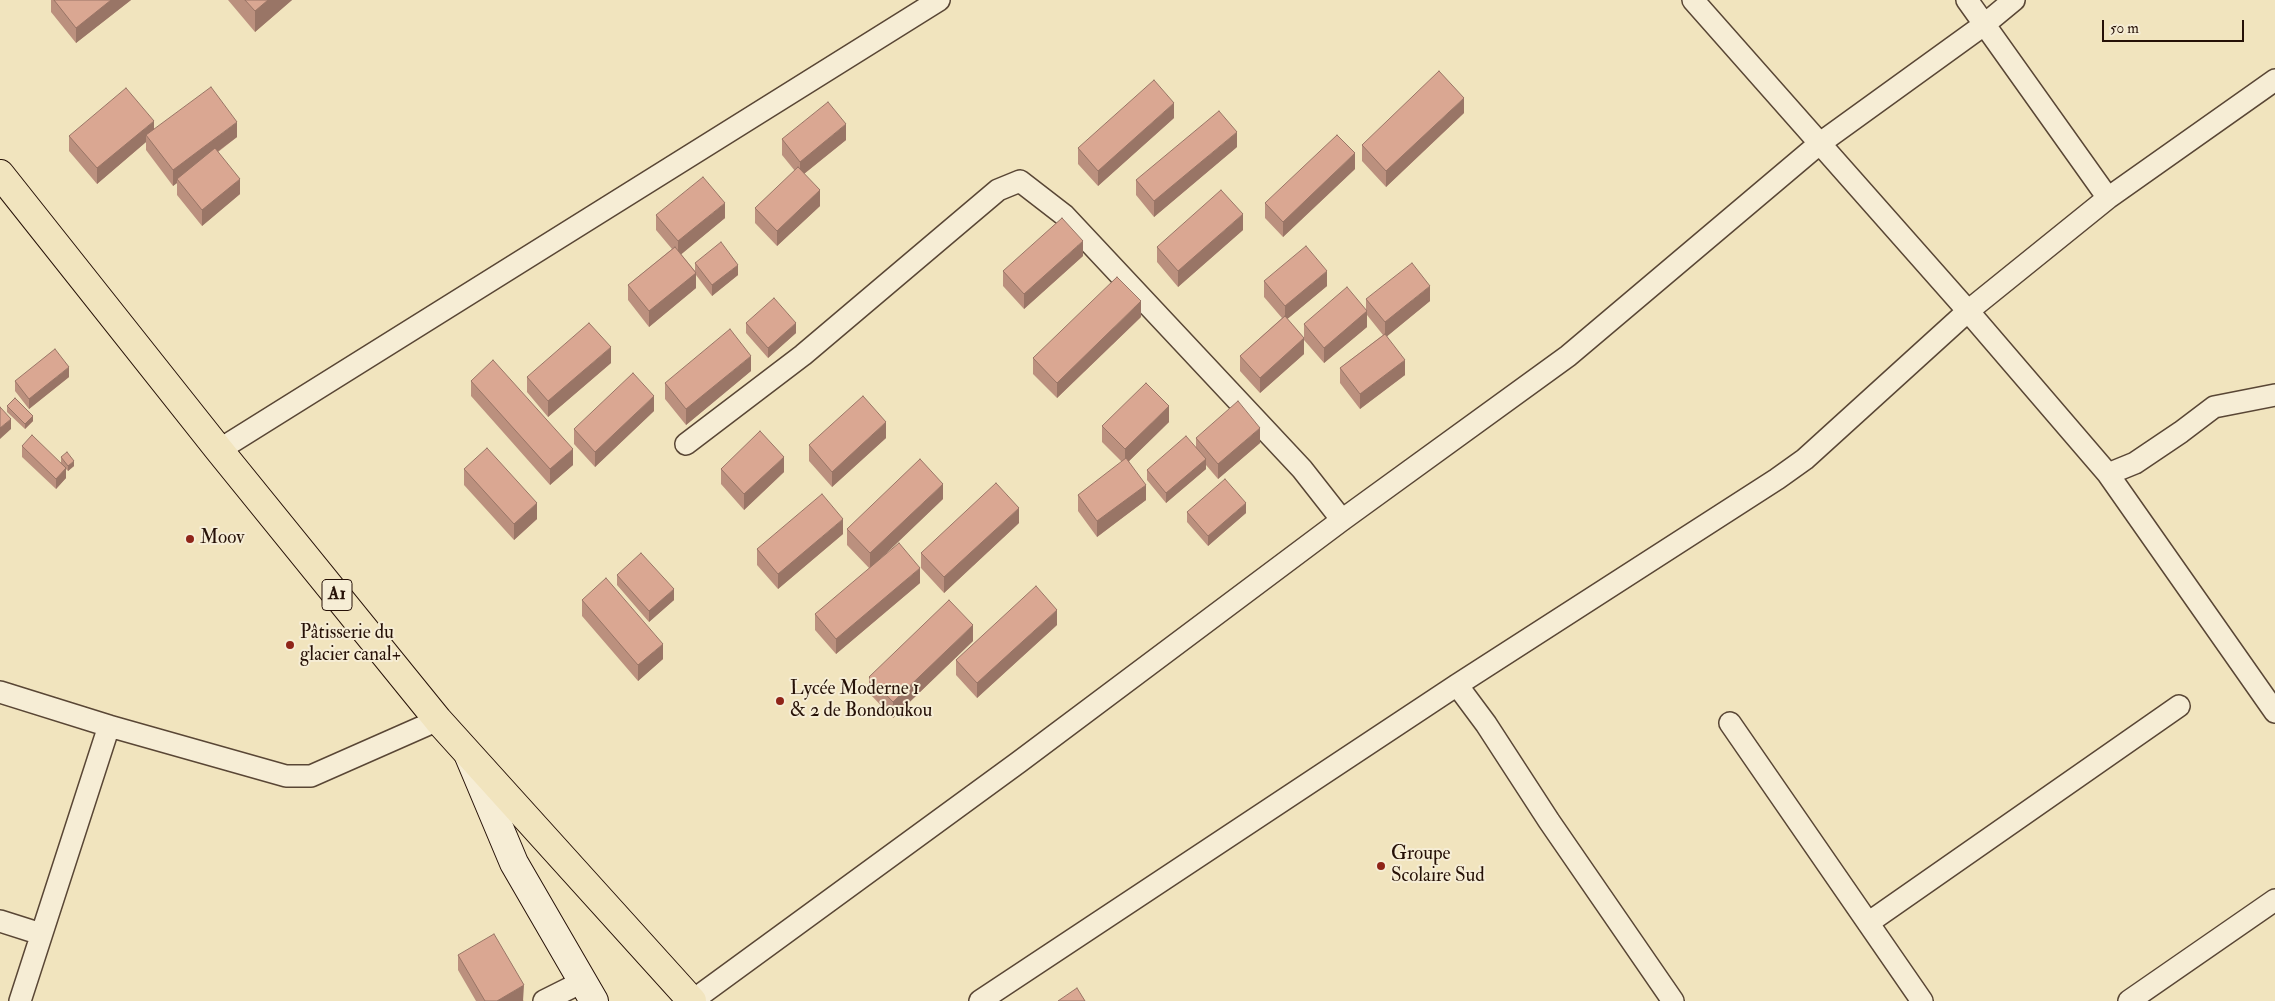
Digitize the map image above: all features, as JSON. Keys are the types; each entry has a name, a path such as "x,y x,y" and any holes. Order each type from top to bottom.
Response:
{"main road":[{"name":"A1","path":"0,174 438,720 692,1001"}],"street":[{"path":"220,450 940,0"},
{"path":"1693,0 1968,311 2108,474 2275,712"},
{"path":"1967,0 2108,198"},
{"path":"692,1001 1020,762 1342,520 1568,356 1819,144 1985,24 2014,0"},
{"path":"980,1001 1457,685 1777,479 1805,459 1968,311 2108,198 2275,80"},
{"path":"686,444 803,355 998,190 1020,182 1064,216 1302,469 1342,520"},
{"path":"2108,474 2135,463 2214,407 2275,395"},
{"path":"1457,685 1486,724 1549,821 1673,1001"},
{"path":"0,692 109,726 286,776 311,776 438,720"},
{"path":"1868,923 2179,706"},
{"path":"1730,723 1922,1001"},
{"path":"20,1001 109,726"},
{"path":"467,753 514,863 589,991 544,1001"},
{"path":"2129,1001 2275,900"},
{"path":"0,922 41,934"}],"building":[{"path":"54,0 111,0 76,28"},
{"path":"245,0 268,0 255,11"},
{"path":"1439,71 1464,98 1386,171 1362,145"},
{"path":"1154,80 1174,103 1098,171 1078,148"},
{"path":"211,87 237,122 173,170 146,135"},
{"path":"126,88 154,121 97,168 69,136"},
{"path":"828,102 846,124 800,162 782,139"},
{"path":"1219,111 1237,132 1154,201 1136,180"},
{"path":"1337,135 1355,153 1283,222 1265,203"},
{"path":"215,148 240,179 202,210 177,179"},
{"path":"798,167 820,190 777,231 755,208"},
{"path":"703,177 725,203 678,241 656,215"},
{"path":"1221,190 1243,214 1178,271 1157,247"},
{"path":"1062,218 1083,241 1024,294 1003,271"},
{"path":"721,242 738,265 712,285 695,263"},
{"path":"1306,246 1327,271 1285,306 1264,281"},
{"path":"675,247 696,273 649,311 628,285"},
{"path":"1412,263 1430,286 1385,322 1366,299"},
{"path":"1117,277 1141,301 1057,383 1033,358"},
{"path":"1347,287 1367,311 1324,348 1304,324"},
{"path":"774,298 796,323 768,348 746,323"},
{"path":"1285,316 1304,338 1260,378 1240,356"},
{"path":"589,323 611,347 548,401 527,377"},
{"path":"730,329 751,356 686,409 665,383"},
{"path":"1385,334 1405,360 1360,394 1340,368"},
{"path":"55,349 69,367 29,399 15,381"},
{"path":"493,360 573,449 550,469 471,381"},
{"path":"633,373 654,396 595,452 574,429"},
{"path":"1146,383 1169,406 1125,449 1102,426"},
{"path":"863,396 886,422 832,472 809,445"},
{"path":"15,398 33,416 25,424 7,406"},
{"path":"1238,401 1260,428 1218,464 1196,438"},
{"path":"0,407 11,419 0,428"},
{"path":"760,431 784,457 744,494 721,469"},
{"path":"32,435 66,468 56,479 22,446"},
{"path":"1186,436 1206,459 1166,493 1147,470"},
{"path":"487,448 537,503 514,524 464,469"},
{"path":"67,452 74,461 68,466 61,457"},
{"path":"1126,458 1146,485 1097,521 1078,495"},
{"path":"920,459 943,484 870,553 847,529"},
{"path":"1225,479 1246,503 1208,536 1187,512"},
{"path":"996,483 1019,508 944,577 921,553"},
{"path":"822,494 843,519 778,574 757,549"},
{"path":"899,543 920,568 836,639 815,614"},
{"path":"641,553 674,589 649,611 617,575"},
{"path":"606,578 663,644 638,665 582,600"},
{"path":"1036,586 1057,610 977,683 956,660"},
{"path":"949,600 973,625 893,702 869,677"},
{"path":"494,934 524,985 497,1001 485,1001 458,955"},
{"path":"1077,988 1085,1001 1058,1001"}],"place":[{"name":"Moov","path":"190,539"},
{"name":"Pâtisserie du glacier canal+","path":"290,645"},
{"name":"Lycée Moderne 1 & 2 de Bondoukou","path":"780,701"},
{"name":"Groupe Scolaire Sud","path":"1381,866"}]}
